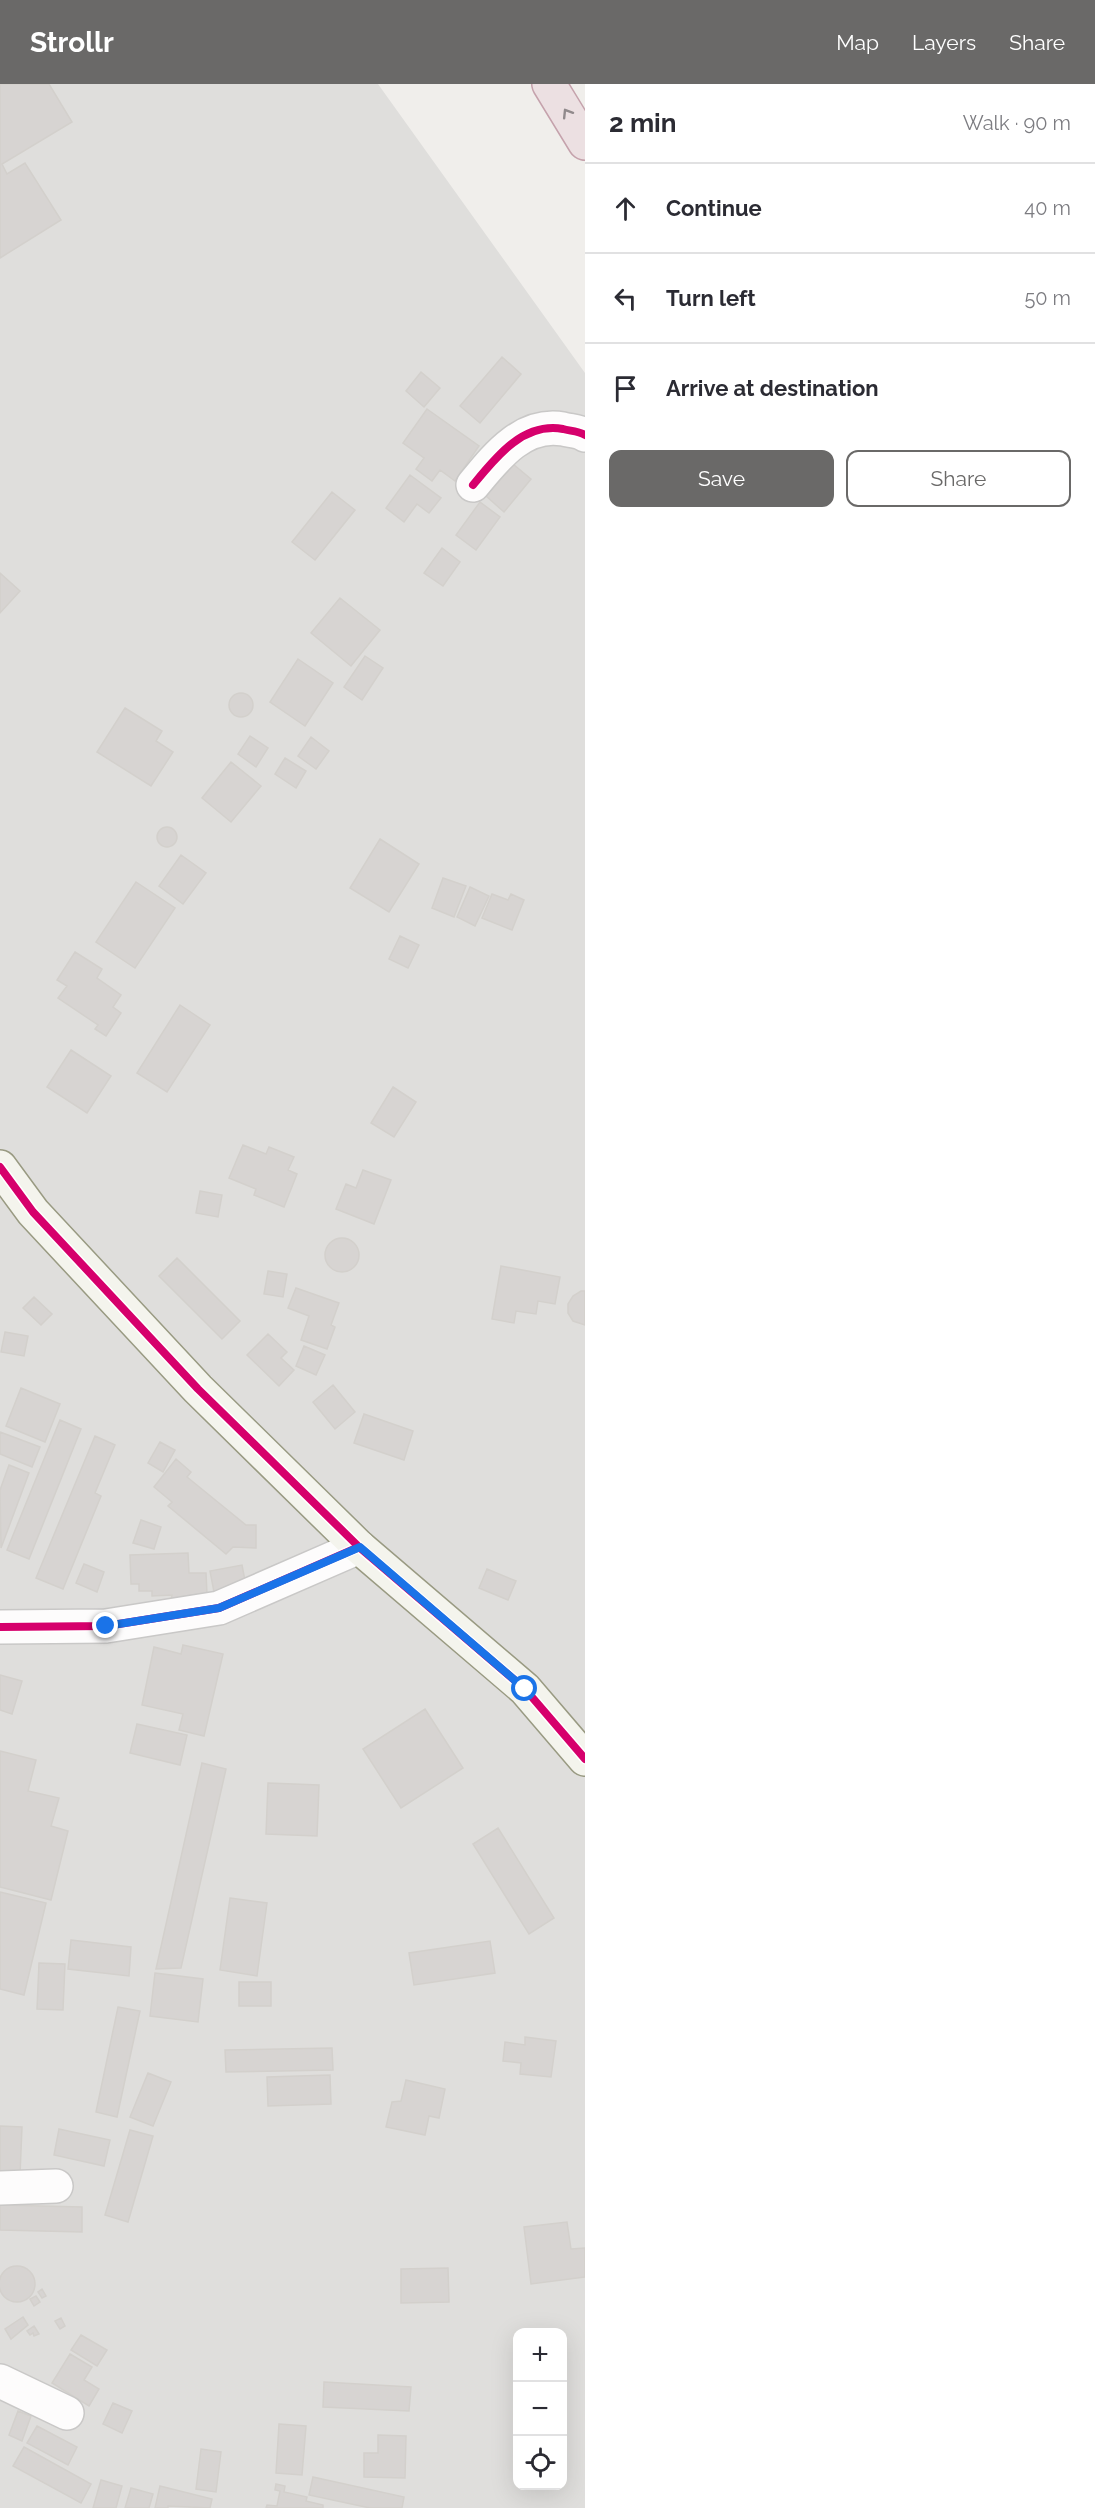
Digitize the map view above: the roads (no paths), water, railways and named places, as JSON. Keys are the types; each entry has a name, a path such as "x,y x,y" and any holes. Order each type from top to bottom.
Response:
{"highway":[{"path":"549,84 585,142"}],"street":[{"path":"473,485 493,460 522,436 548,427 585,435"},
{"path":"0,1167 33,1212 198,1389 360,1547 525,1689 585,1759"},
{"path":"0,1627 106,1626 219,1608 360,1547"},
{"path":"0,2188 56,2186"},
{"path":"0,2382 67,2413"}]}
